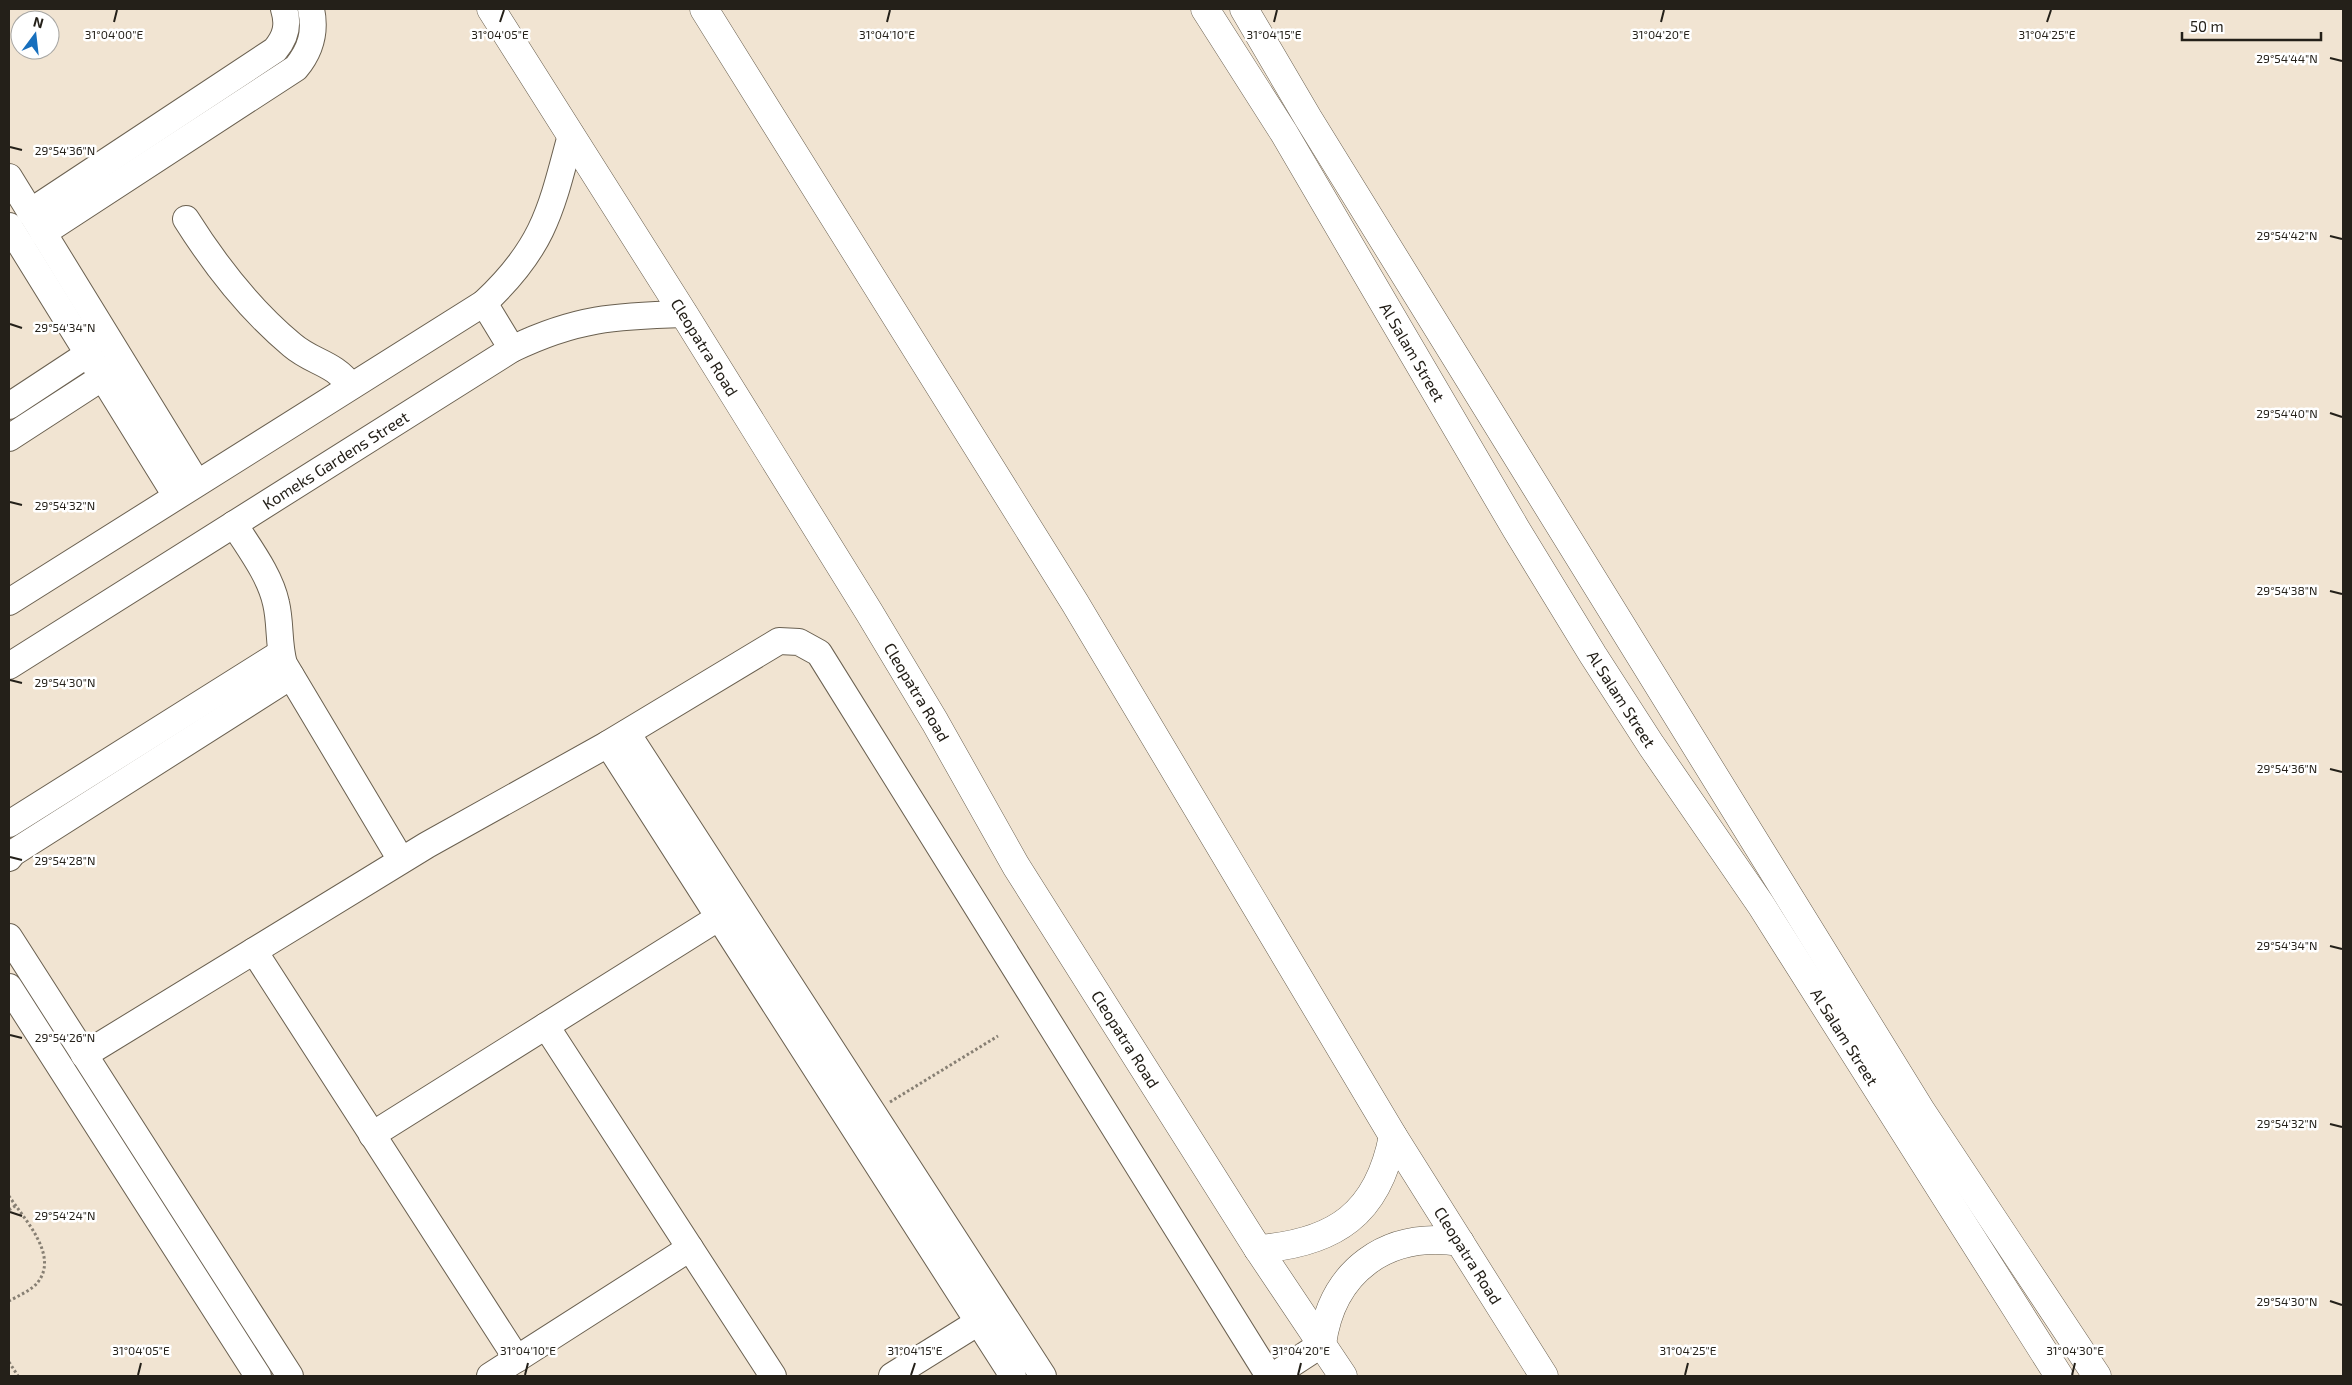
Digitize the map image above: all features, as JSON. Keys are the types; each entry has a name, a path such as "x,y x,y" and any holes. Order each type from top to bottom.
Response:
{"main road":[{"name":"Cleopatra Road","path":"491,9 684,314 869,612 935,722 1016,866 1258,1249 1322,1344 1341,1376"},
{"name":"Cleopatra Road","path":"704,9 1074,603 1393,1136 1544,1376"},
{"name":"Al Salam Street","path":"1205,9 1284,133 1511,521 1593,654 1657,753 1761,905 2059,1376"},
{"name":"Al Salam Street","path":"1244,9 1308,118 1922,1112 2096,1376"},
{"path":"1284,133 1308,118"},
{"path":"1258,1249 1279,1247 1325,1233 1343,1224 1358,1213 1378,1184 1390,1152 1393,1136"},
{"path":"1322,1344 1329,1312 1335,1298 1344,1284 1367,1261 1396,1246 1411,1241 1427,1239 1460,1242"}],"street":[{"path":"37,222 275,50 282,42 286,31 287,20 284,9"},
{"path":"37,222 296,68 304,58 312,39 313,19 311,9"},
{"path":"9,602 484,303 504,284 536,241 557,191 571,135"},
{"path":"9,177 37,222 187,489"},
{"path":"186,219 218,266 262,317 296,348 335,369 351,386"},
{"path":"9,226 103,377 187,489"},
{"path":"484,303 512,350"},
{"name":"Komeks Gardens Street","path":"9,666 512,350 565,327 593,320 621,316 684,314"},
{"path":"9,406 88,354"},
{"path":"9,438 103,377"},
{"path":"234,524 272,591 277,609 281,652 291,676 401,860"},
{"path":"84,1055 401,860 617,738 779,641 799,642 819,653 1271,1376 1322,1344"},
{"path":"9,824 281,652"},
{"path":"9,858 291,676"},
{"path":"617,738 714,890 872,1112 989,1315 1013,1376"},
{"path":"714,890 718,918 989,1315 1043,1376"},
{"path":"372,1135 718,918"},
{"path":"9,937 290,1376"},
{"path":"254,951 517,1359"},
{"path":"9,987 258,1376"},
{"path":"546,1026 774,1376"},
{"path":"490,1376 690,1248"},
{"path":"892,1376 989,1315"}],"path":[{"path":"872,1112 998,1036"},
{"path":"9,1196 40,1246 45,1258 44,1272 37,1284 9,1302"},
{"path":"9,1210 15,1206"},
{"path":"9,1362 18,1376"}]}
